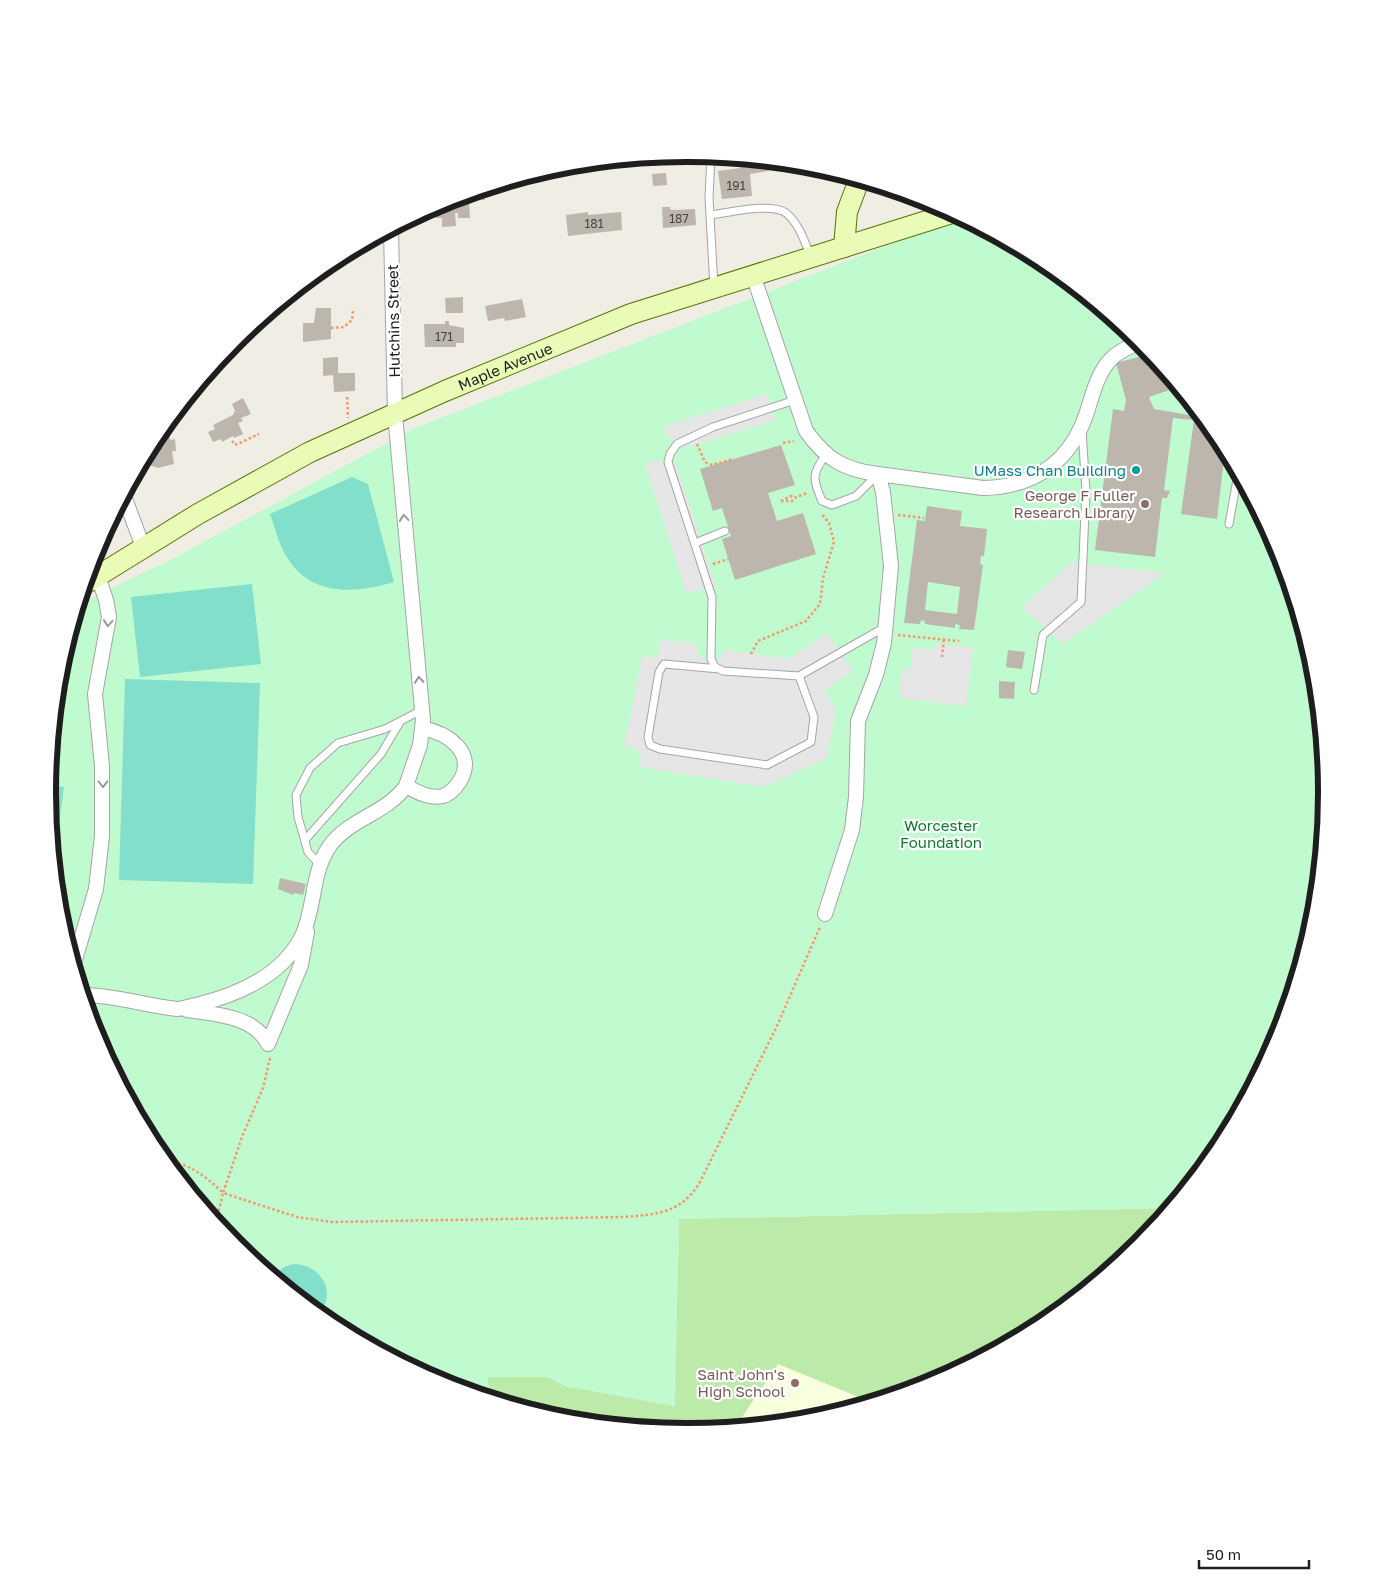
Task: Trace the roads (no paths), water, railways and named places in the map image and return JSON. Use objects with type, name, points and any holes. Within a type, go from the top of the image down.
[{"type":"main road","points":[[844,247],[847,212],[857,185]]},
{"type":"main road","name":"Maple Avenue","points":[[94,579],[143,547],[310,452],[605,323],[942,216]]},
{"type":"street","name":"Hutchins Street","points":[[391,236],[395,414],[414,642],[422,710],[420,745],[406,786]]},
{"type":"street","points":[[753,275],[806,432],[826,455],[839,464],[878,474],[985,488],[1015,484],[1029,479],[1056,463],[1067,453],[1082,425],[1096,383],[1106,364],[1121,351],[1133,346]]},
{"type":"street","points":[[825,914],[850,838],[856,798],[858,721],[877,672],[885,626],[891,566],[883,492],[878,474]]},
{"type":"street","points":[[127,503],[143,547]]},
{"type":"street","points":[[77,952],[96,889],[102,836],[102,766],[95,694],[109,617],[106,600],[93,582]]},
{"type":"street","points":[[90,996],[180,1009],[244,1021],[256,1028],[268,1044],[301,965],[307,923],[321,866],[329,847],[338,836],[390,803],[406,786],[426,795],[445,795],[456,787],[464,771],[464,758],[457,745],[438,732],[422,728]]},
{"type":"street","points":[[180,1009],[223,998],[255,983],[292,951],[307,923]]},
{"type":"lane","points":[[710,163],[710,215],[714,287]]},
{"type":"lane","points":[[710,215],[752,209],[773,209],[786,213],[796,225],[811,257]]},
{"type":"lane","points":[[720,669],[716,667],[711,659],[712,597],[668,462],[677,444],[713,427],[796,400]]},
{"type":"lane","points":[[1034,690],[1042,635],[1080,602],[1086,491],[1082,425]]},
{"type":"lane","points":[[826,455],[816,467],[814,482],[822,501],[832,505],[856,496],[878,474]]},
{"type":"lane","points":[[1229,524],[1236,483]]},
{"type":"lane","points":[[695,543],[725,531]]},
{"type":"lane","points":[[799,676],[814,717],[811,742],[767,765],[660,749],[650,745],[648,737],[659,672],[664,664],[720,669],[736,673],[799,676],[885,626]]},
{"type":"lane","points":[[321,866],[308,852],[298,817],[296,795],[310,768],[338,743],[385,729],[422,710]]},
{"type":"lane","points":[[304,840],[380,754],[401,721]]},
{"type":"place","name":"UMass Chan Building","points":[[1136,470]]},
{"type":"place","name":"George F Fuller Research Library","points":[[1145,504]]},
{"type":"place","name":"Saint John's High School","points":[[795,1383]]},
{"type":"park label","name":"Worcester Foundation","points":[[941,834]]}]
